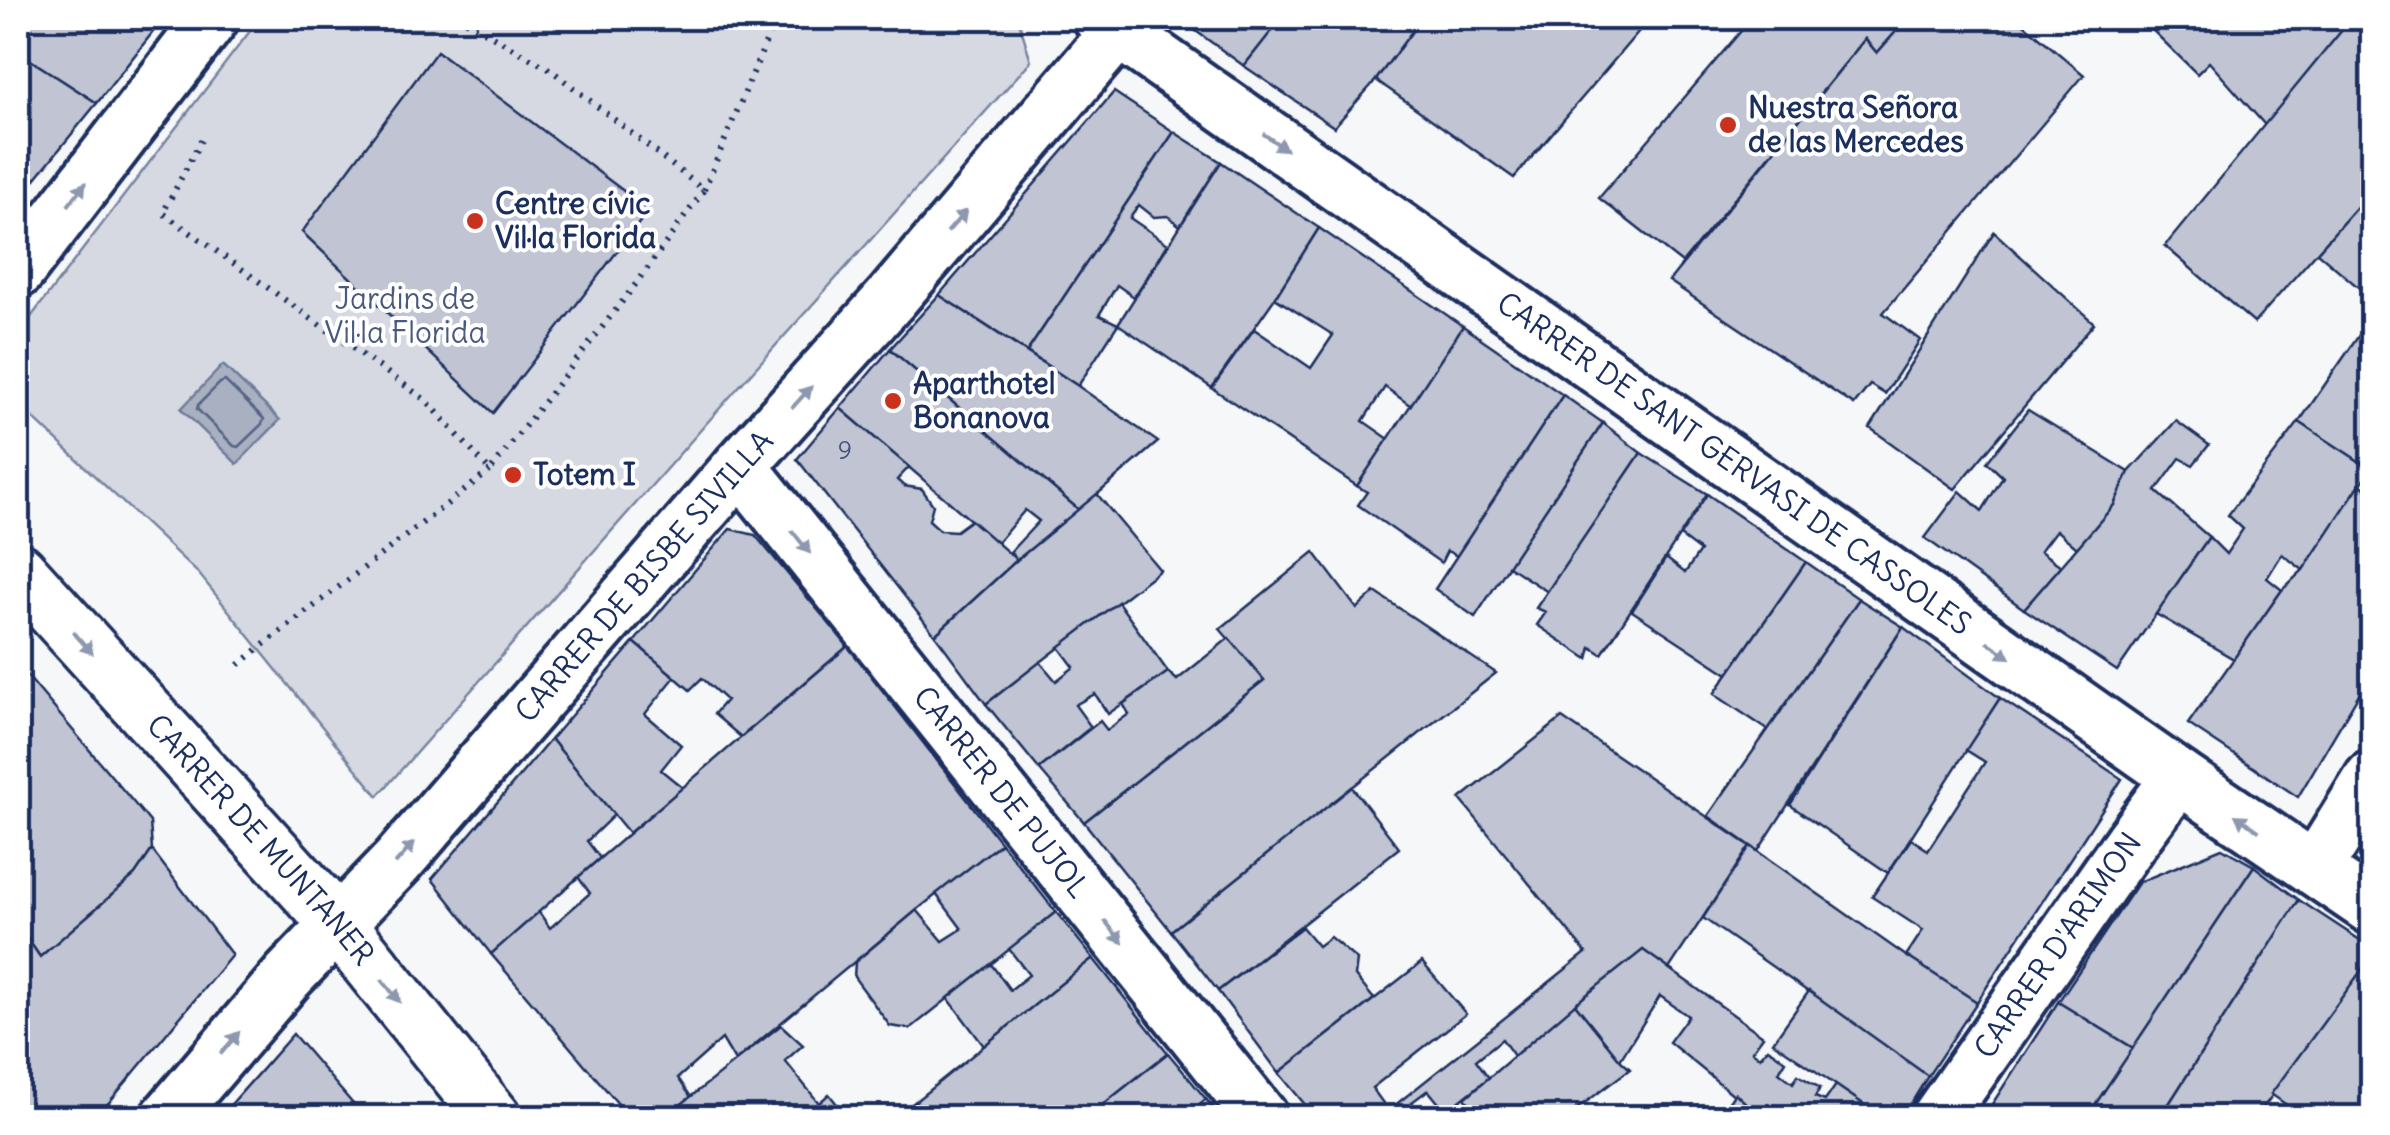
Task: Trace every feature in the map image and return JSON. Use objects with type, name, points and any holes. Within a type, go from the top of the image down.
[{"type":"street","points":[[18,271],[212,18]]},
{"type":"street","name":"CARRER DE BISBE SIVILLA","points":[[167,1118],[288,976],[397,862],[740,466],[894,295],[1109,24]]},
{"type":"street","name":"CARRER DE SANT GERVASI DE CASSOLES","points":[[1109,24],[2179,777],[2372,908]]},
{"type":"street","name":"CARRER DE PUJOL","points":[[740,466],[1262,1118]]},
{"type":"street","name":"CARRER DE MUNTANER","points":[[18,570],[337,923],[494,1118]]},
{"type":"street","name":"CARRER D'ARIMON","points":[[1940,1117],[2179,777]]},
{"type":"street","points":[[2315,869],[2372,777]]},
{"type":"path","points":[[461,18],[551,70],[704,190]]},
{"type":"path","points":[[239,666],[490,470],[704,190],[776,18]]},
{"type":"path","points":[[208,128],[163,213],[428,401],[490,470]]},
{"type":"green space","name":"Jardins de Vil·la Florida","points":[[260,18],[1018,18],[1031,61],[378,796],[199,574],[18,404],[18,334]]},
{"type":"water","points":[[223,365],[280,420],[237,464],[181,409]]},
{"type":"building","points":[[18,18],[164,18],[97,103],[18,52]]},
{"type":"building","points":[[1178,18],[1282,18],[1244,66]]},
{"type":"building","points":[[1282,18],[1422,18],[1376,80],[1334,127],[1244,66]]},
{"type":"building","points":[[1422,18],[1650,18],[1514,178],[1376,80]]},
{"type":"building","name":"Nuestra Señora de las Mercedes","points":[[1752,18],[1908,18],[1877,53],[1865,39],[1682,263],[1599,198]]},
{"type":"building","points":[[1908,18],[2017,18],[2084,75],[1883,313],[1920,340],[1885,394],[1870,385],[1854,405],[1669,281],[1865,39],[1877,53]]},
{"type":"building","points":[[2140,18],[2352,18],[2265,125],[2209,62],[2197,74]]},
{"type":"building","points":[[2352,18],[2372,18],[2372,190],[2254,323],[2165,246]]},
{"type":"building","name":"Centre cívic Vil·la Florida","points":[[437,51],[649,210],[493,413],[302,232]]},
{"type":"building","points":[[18,52],[97,103],[18,200]]},
{"type":"building","points":[[1114,92],[1174,132],[1027,352],[939,295]]},
{"type":"building","points":[[1174,132],[1221,162],[1180,226],[1168,216],[1154,217],[1139,205],[1130,218],[1168,244],[1134,297],[1117,285],[1099,315],[1118,324],[1078,386],[1027,352]]},
{"type":"building","points":[[1221,162],[1319,228],[1212,388],[1118,324]]},
{"type":"building","points":[[2372,190],[2372,299],[2317,252]]},
{"type":"building","points":[[1319,228],[1463,326],[1411,406],[1385,387],[1363,421],[1389,439],[1357,486],[1212,388],[1254,329],[1311,368],[1333,335],[1275,298]]},
{"type":"building","points":[[1994,232],[2094,323],[1955,489],[1870,428]]},
{"type":"building","points":[[939,295],[1158,442],[1079,510],[890,349]]},
{"type":"building","points":[[1463,326],[1563,395],[1457,556],[1447,551],[1441,563],[1358,505],[1367,492],[1357,486]]},
{"type":"building","points":[[2362,331],[2372,337],[2371,469],[2299,422]]},
{"type":"building","points":[[890,349],[1079,510],[1017,560],[1010,552],[1039,521],[1025,510],[997,543],[840,408]]},
{"type":"building","points":[[1563,395],[1603,423],[1475,617],[1435,589]]},
{"type":"building","points":[[840,408],[909,467],[897,480],[904,486],[922,489],[933,505],[929,520],[940,530],[956,531],[971,520],[1017,560],[935,635],[797,459]]},
{"type":"building","points":[[2028,410],[2129,472],[2114,505],[2077,548],[2056,530],[2040,551],[2061,566],[2024,609],[1925,538],[1960,491],[1982,511],[2003,477],[1987,462]]},
{"type":"building","points":[[2176,421],[2209,445],[2193,465],[2180,458],[2156,491],[2209,537],[2117,671],[2024,609],[2114,505],[2129,472]]},
{"type":"building","points":[[2299,422],[2371,469],[2303,570],[2282,554],[2267,578],[2282,590],[2234,659],[2156,614],[2209,537],[2226,554],[2243,529],[2228,515]]},
{"type":"building","points":[[1603,423],[1641,453],[1548,592],[1508,566]]},
{"type":"building","points":[[1641,453],[1707,494],[1602,654],[1591,647],[1588,659],[1537,625],[1546,612],[1536,608]]},
{"type":"building","points":[[2360,484],[2372,493],[2372,672],[2298,797],[2188,724],[2282,590],[2303,570]]},
{"type":"building","points":[[1097,494],[1160,570],[986,704],[935,635]]},
{"type":"building","points":[[1707,494],[1806,562],[1728,674],[1632,611],[1666,558],[1685,573],[1700,551],[1680,536]]},
{"type":"building","points":[[730,529],[755,535],[848,646],[741,737],[714,714],[726,700],[702,678],[690,690],[634,642]]},
{"type":"building","points":[[1314,552],[1357,609],[1375,592],[1496,673],[1171,931],[1084,822],[1264,680],[1220,629]]},
{"type":"building","points":[[1806,562],[1859,599],[1768,730],[1714,694]]},
{"type":"building","points":[[1859,599],[1903,627],[1758,851],[1708,816]]},
{"type":"building","points":[[1118,602],[1168,672],[1108,714],[1095,694],[1075,705],[1091,727],[1039,769],[986,704],[1040,662],[1056,681],[1074,667],[1059,647]]},
{"type":"building","points":[[1903,627],[2000,698],[1888,873],[1790,805]]},
{"type":"building","points":[[1229,638],[1264,680],[1084,822],[1039,769],[1100,721],[1107,730],[1129,714],[1123,704],[1168,672],[1177,680]]},
{"type":"building","points":[[634,642],[675,677],[645,714],[681,745],[661,770],[683,788],[629,833],[551,739]]},
{"type":"building","points":[[848,646],[1001,843],[735,1061],[722,1039],[678,1078],[691,1097],[664,1118],[630,1118],[491,954],[538,911],[550,928],[590,893],[578,877]]},
{"type":"building","points":[[18,665],[150,822],[152,850],[135,875],[40,957],[25,935],[18,940]]},
{"type":"building","points":[[2000,698],[2122,779],[1977,1002],[1906,956],[1923,930],[1872,897],[1911,839],[1928,850],[1985,762],[1966,750]]},
{"type":"building","points":[[1562,718],[1750,846],[1669,969],[1643,950],[1514,1056],[1502,1039],[1476,1060],[1489,1078],[1446,1112],[1428,1090],[1412,1102],[1422,1118],[1379,1118],[1586,953],[1460,799]]},
{"type":"building","points":[[551,739],[614,815],[587,841],[600,858],[491,954],[432,879]]},
{"type":"building","points":[[1352,787],[1399,848],[1218,991],[1171,931]]},
{"type":"building","points":[[1001,843],[1056,912],[910,1029],[890,1026],[854,977],[855,962],[917,910],[943,941],[962,929],[936,894]]},
{"type":"building","points":[[1750,846],[1977,1002],[1928,1076],[1703,918]]},
{"type":"building","points":[[2222,848],[2254,866],[2133,1048],[2058,1002],[2139,882]]},
{"type":"building","points":[[152,850],[232,955],[96,1118],[18,1118],[18,940],[25,935],[40,957],[135,875]]},
{"type":"building","points":[[2254,866],[2299,900],[2160,1118],[2086,1118]]},
{"type":"building","points":[[2299,900],[2372,948],[2372,956],[2256,1118],[2160,1118]]},
{"type":"building","points":[[1056,912],[1093,958],[984,1046],[948,998],[991,964],[1010,990],[1029,975],[1009,949]]},
{"type":"building","points":[[1302,927],[1318,946],[1330,937],[1357,960],[1355,976],[1374,999],[1279,1073],[1218,991]]},
{"type":"building","points":[[1643,950],[1763,1036],[1752,1051],[1760,1057],[1768,1048],[1786,1061],[1779,1072],[1793,1083],[1798,1075],[1820,1088],[1815,1097],[1825,1101],[1836,1085],[1884,1118],[1762,1118],[1669,1042],[1688,1016],[1660,996],[1620,1060],[1575,1004]]},
{"type":"building","points":[[2372,956],[2372,1116],[2305,1118],[2271,1094]]},
{"type":"building","points":[[1093,958],[1168,1053],[1086,1118],[906,1118],[902,1112]]},
{"type":"building","points":[[1422,962],[1466,1014],[1372,1088],[1388,1110],[1379,1118],[1316,1118],[1279,1073]]},
{"type":"building","points":[[1809,991],[1928,1076],[1902,1118],[1884,1118],[1773,1042]]},
{"type":"building","points":[[2058,1002],[2133,1048],[2086,1118],[1995,1118],[1987,1112]]},
{"type":"building","points":[[1575,1004],[1630,1069],[1565,1118],[1475,1118],[1479,1115],[1465,1098]]},
{"type":"building","points":[[781,1025],[803,1045],[785,1061],[819,1103],[801,1118],[664,1118]]},
{"type":"building","points":[[293,1034],[365,1118],[219,1118]]},
{"type":"building","points":[[1168,1053],[1206,1099],[1183,1118],[1086,1118]]},
{"type":"building","points":[[1735,1093],[1762,1118],[1718,1118]]},
{"type":"building","points":[[829,1094],[848,1118],[801,1118],[819,1103]]},
{"type":"building","points":[[1206,1099],[1220,1118],[1183,1118]]},
{"type":"place","name":"Nuestra Señora de las Mercedes","points":[[1728,125]]},
{"type":"place","name":"Centre cívic Vil·la Florida","points":[[475,221]]},
{"type":"place","name":"Aparthotel Bonanova","points":[[893,401]]},
{"type":"place","name":"Totem I","points":[[513,475]]}]
